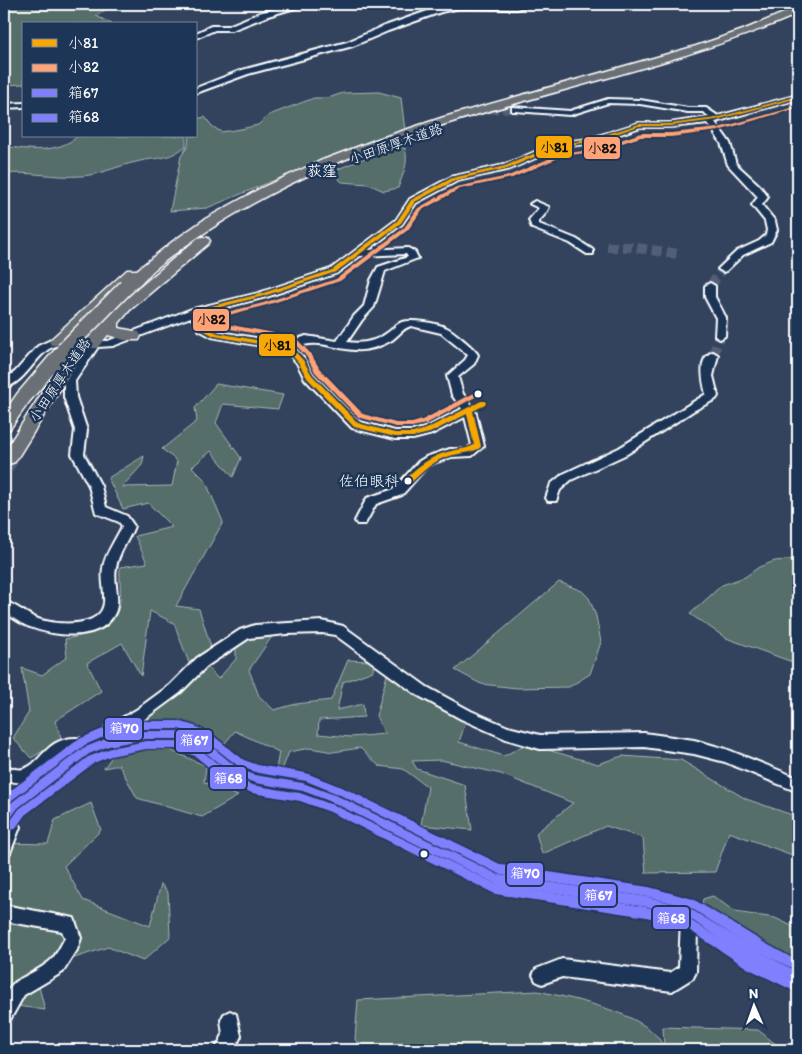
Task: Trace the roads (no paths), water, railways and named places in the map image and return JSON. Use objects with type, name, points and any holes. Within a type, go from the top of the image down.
[{"type":"highway","name":"小田原厚木道路","points":[[672,58],[746,32],[798,10]]},
{"type":"highway","name":"小田原厚木道路","points":[[4,425],[23,398],[65,348],[106,316],[130,288],[184,239],[240,204],[317,168],[417,130],[752,34],[798,15]]},
{"type":"highway","name":"小田原厚木道路","points":[[130,288],[192,242],[279,191],[384,147],[548,94]]},
{"type":"highway","points":[[93,344],[111,321],[195,247],[279,191]]},
{"type":"highway","points":[[65,348],[129,275],[159,253],[184,239]]},
{"type":"highway","points":[[111,321],[112,332],[133,336]]},
{"type":"highway","name":"小田原厚木道路","points":[[9,458],[65,348]]},
{"type":"street","points":[[198,35],[214,28],[229,28],[265,14],[304,4]]},
{"type":"street","points":[[198,89],[245,72],[350,44],[385,29],[439,10],[460,6],[516,7],[533,4]]},
{"type":"street","points":[[4,384],[18,375],[42,348],[109,344],[194,312],[262,295],[329,273],[359,253],[399,222],[413,201],[454,179],[507,167],[559,145],[590,141],[639,125],[670,125],[713,119],[739,114],[798,97]]},
{"type":"street","points":[[515,110],[570,113],[608,101],[640,102],[688,110],[706,110],[713,119],[714,129],[727,146],[729,160],[733,167],[760,191],[763,197],[757,205],[758,209],[772,225],[769,237],[764,243],[739,254],[723,269]]},
{"type":"street","points":[[4,106],[22,105]]},
{"type":"street","points":[[535,204],[544,208],[543,212],[534,220],[535,226],[574,241],[590,252]]},
{"type":"street","points":[[340,344],[358,318],[369,307],[381,269],[411,260],[413,256],[411,252],[405,251],[359,253]]},
{"type":"street","points":[[710,286],[710,297],[721,318],[720,336]]},
{"type":"street","points":[[194,312],[203,328],[216,335],[288,347],[306,339],[356,347],[371,345],[389,337],[408,323],[444,330],[458,343],[470,350],[473,355],[470,362],[452,376],[456,392],[469,410],[478,446],[468,453],[450,453],[422,465],[398,492],[371,501],[361,521]]},
{"type":"street","points":[[4,606],[34,624],[74,629],[99,621],[107,613],[110,603],[109,567],[128,526],[123,519],[100,510],[95,486],[78,454],[81,430],[70,398],[69,381],[93,344]]},
{"type":"street","points":[[288,347],[301,361],[309,376],[356,425],[395,435],[413,435],[428,430],[469,410]]},
{"type":"street","points":[[552,498],[552,491],[561,481],[625,450],[660,429],[676,416],[712,396],[706,375],[708,364],[714,355]]},
{"type":"street","points":[[4,848],[12,827],[5,818],[38,786],[111,732],[141,714],[174,689],[202,662],[245,634],[267,630],[322,627],[338,630],[422,691],[466,716],[506,733],[540,742],[644,740],[694,748],[726,756],[798,785]]},
{"type":"street","points":[[89,750],[108,742],[145,735],[176,735],[189,738],[203,745],[236,772],[255,779],[303,787],[337,800],[498,880],[648,902],[688,913],[756,956],[798,977]]},
{"type":"street","points":[[4,772],[13,777],[21,778],[30,775],[52,752],[64,745],[73,743],[84,745],[89,750]]},
{"type":"street","points":[[4,913],[68,924],[73,938],[57,966],[18,989],[4,1014]]},
{"type":"street","points":[[542,975],[562,968],[672,982],[687,972],[688,913]]},
{"type":"street","points":[[224,1050],[232,1036],[230,1020]]},
{"type":"tunnel","points":[[478,110],[515,109]]},
{"type":"tunnel","points":[[607,247],[631,247],[678,254]]},
{"type":"tunnel","points":[[710,286],[723,269]]},
{"type":"tunnel","points":[[713,355],[720,336]]},
{"type":"tunnel","points":[[4,467],[9,458]]},
{"type":"place","name":"佐伯眼科","points":[[408,481]]},
{"type":"district","name":"荻窪","points":[[322,171]]}]
